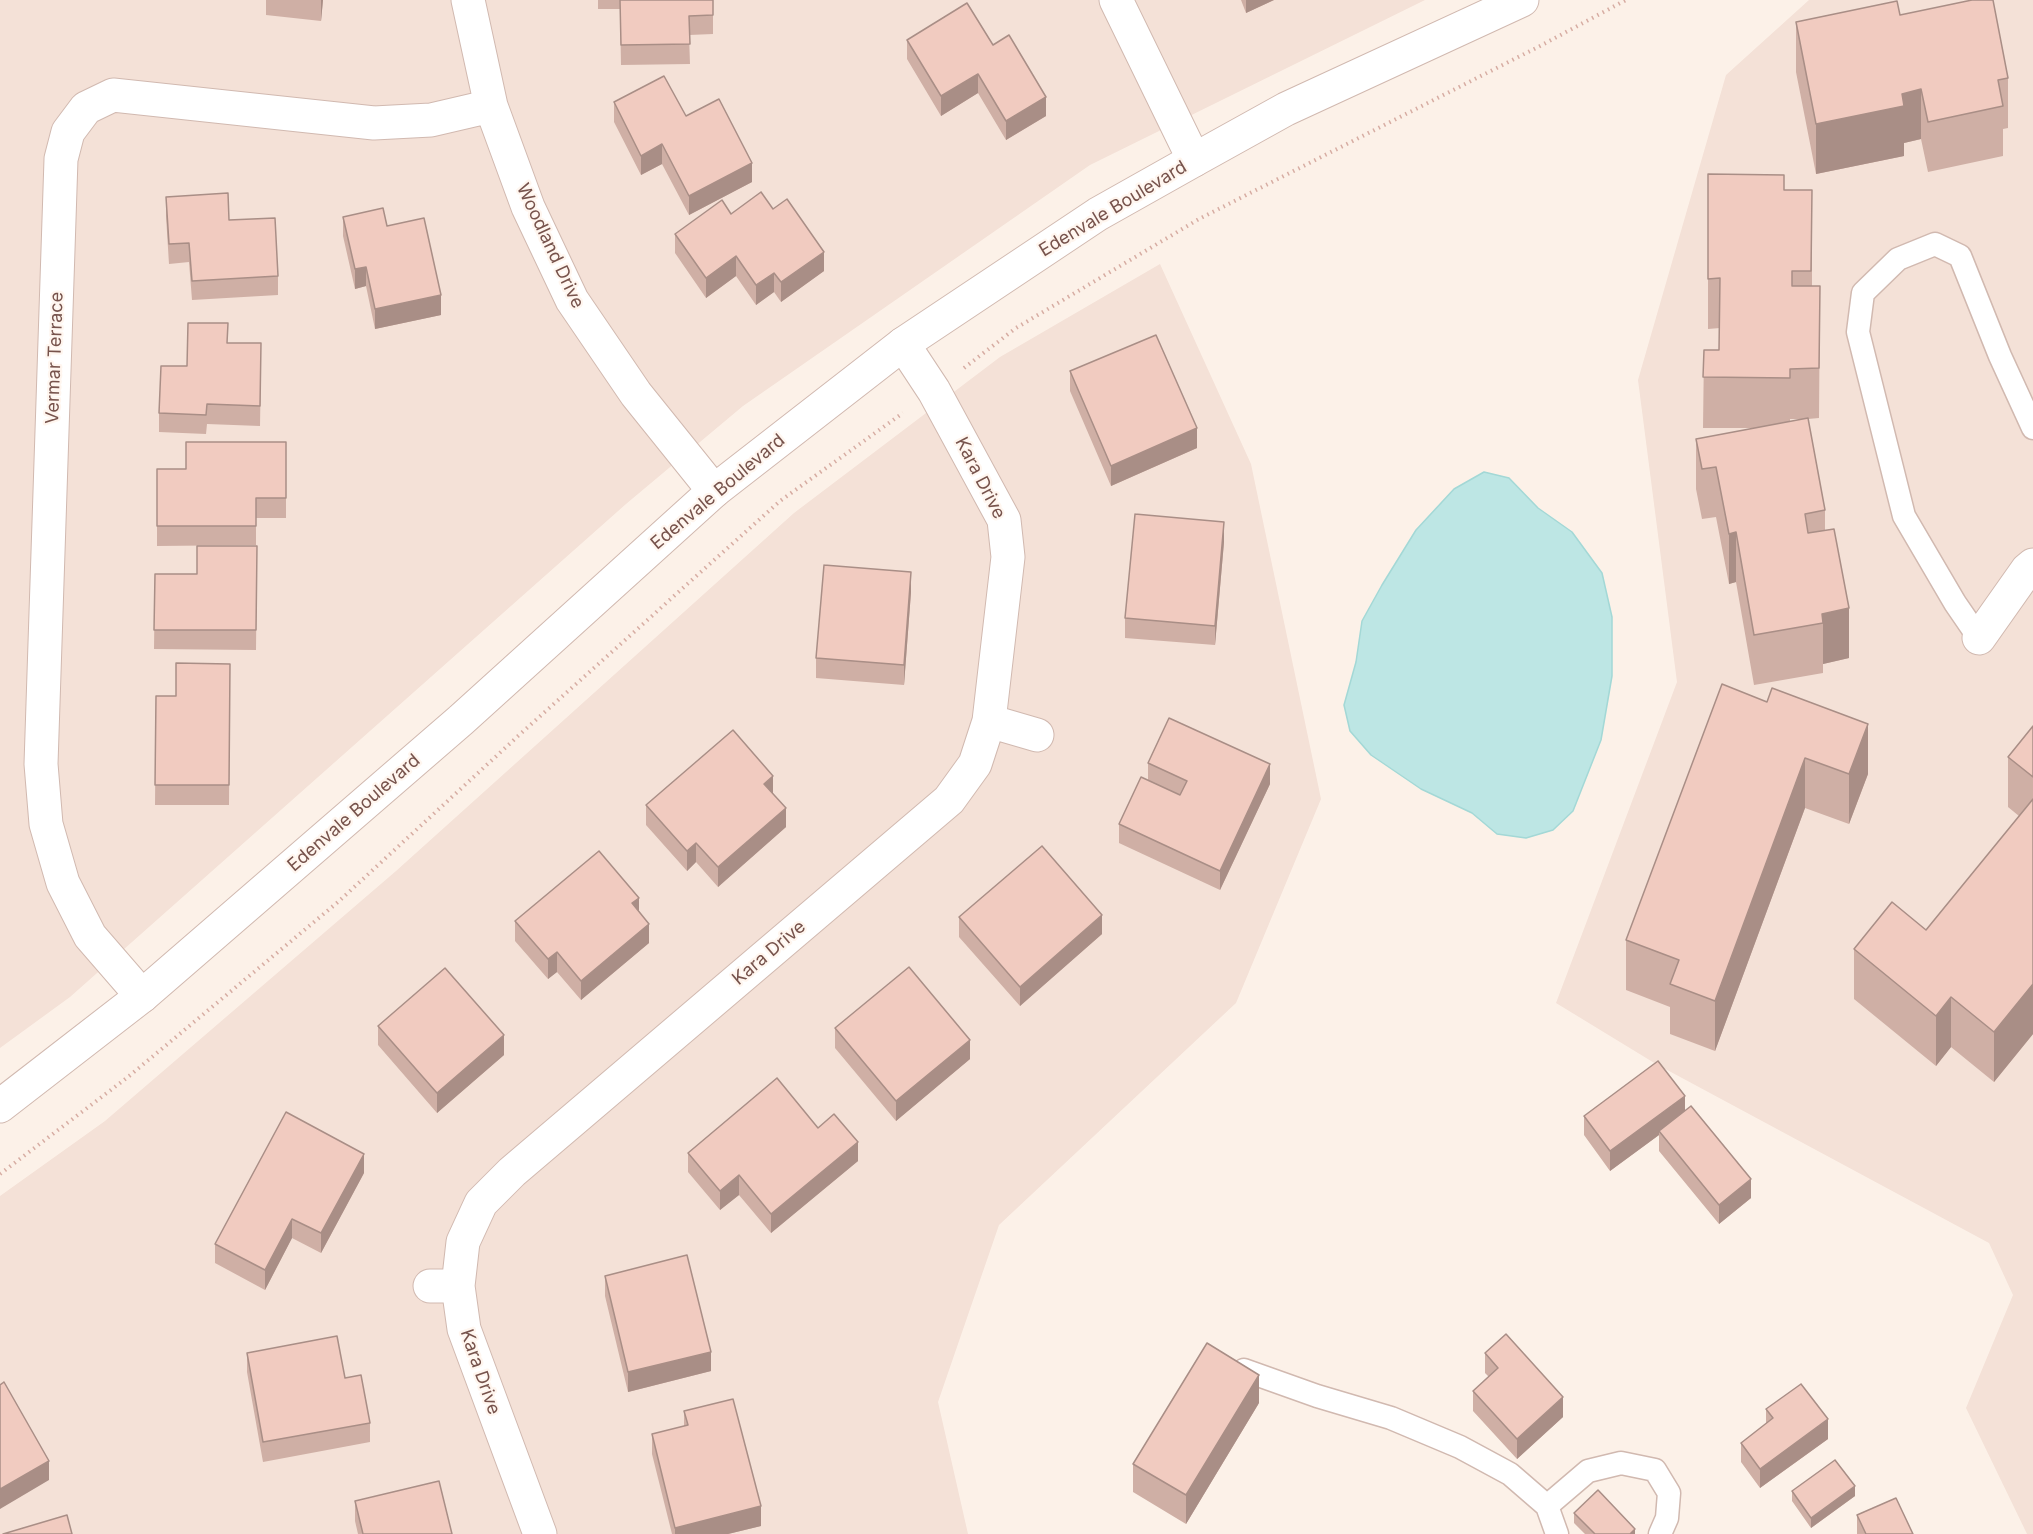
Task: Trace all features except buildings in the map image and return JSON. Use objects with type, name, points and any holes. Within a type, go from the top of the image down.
[{"type":"street","name":"Woodland Drive","points":[[468,0],[491,106],[528,207],[572,300],[636,394],[714,491]]},
{"type":"street","points":[[1116,0],[1194,160]]},
{"type":"street","name":"Edenvale Boulevard","points":[[0,1106],[142,996],[461,720],[714,491],[903,344],[1098,214],[1194,160],[1286,109],[1522,0]]},
{"type":"street","name":"Vermar Terrace","points":[[142,996],[90,936],[63,883],[46,824],[42,752],[62,159],[56,127],[86,108],[113,95],[374,123],[430,120],[491,106]]},
{"type":"street","name":"Kara Drive","points":[[540,1534],[464,1329],[444,1286],[481,1203],[512,1172],[949,800],[975,764],[988,721],[1008,557],[1004,520],[934,391],[903,344]]},
{"type":"street","points":[[1979,638],[2027,570],[2033,565]]},
{"type":"street","points":[[988,721],[1037,735]]},
{"type":"lane","points":[[1979,638],[1955,603],[1904,516],[1858,332],[1863,293],[1898,259],[1935,244],[1960,256],[2000,356],[2033,428]]},
{"type":"lane","points":[[1244,1370],[1317,1396],[1391,1418],[1460,1447],[1510,1474],[1547,1506],[1557,1534]]},
{"type":"lane","points":[[1547,1506],[1588,1471],[1622,1463],[1655,1470],[1669,1493],[1667,1518],[1660,1534]]},
{"type":"path","points":[[0,1174],[128,1077],[338,902],[526,729],[780,501],[934,391],[1016,328],[1199,219],[1626,0]]},
{"type":"shaded area","points":[[0,0],[1425,0],[1090,165],[743,406],[626,504],[70,997],[0,1048]]},
{"type":"shaded area","points":[[1809,0],[2033,0],[2033,1534],[2027,1534],[1966,1408],[2013,1295],[1989,1243],[1656,1064],[1556,1003],[1677,682],[1638,380],[1726,75]]},
{"type":"shaded area","points":[[1160,264],[1251,464],[1321,799],[1236,1003],[999,1225],[938,1402],[968,1534],[0,1534],[0,1196],[105,1121],[396,871],[794,513],[1000,357]]},
{"type":"water","points":[[1484,472],[1509,478],[1538,508],[1572,532],[1602,573],[1612,617],[1612,676],[1601,740],[1573,811],[1553,830],[1526,838],[1497,834],[1472,813],[1421,789],[1371,755],[1350,731],[1344,705],[1356,662],[1362,621],[1382,585],[1416,530],[1454,489]]}]
